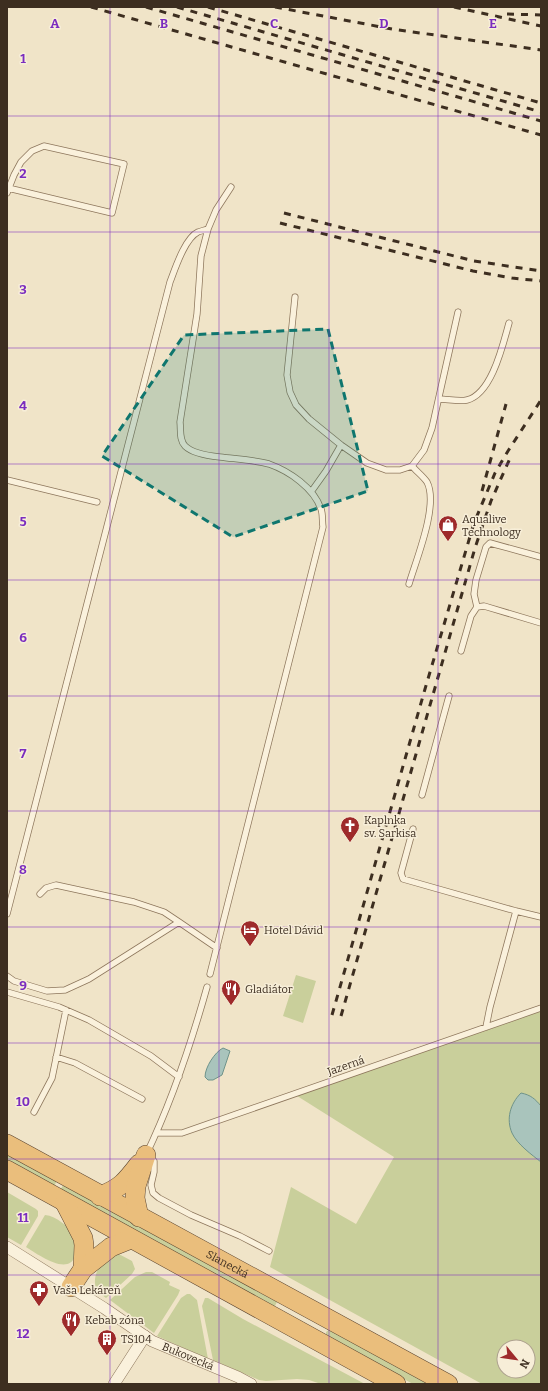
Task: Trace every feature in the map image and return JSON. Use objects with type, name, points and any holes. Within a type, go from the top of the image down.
[{"type":"highway","name":"Slanecká","points":[[7,1144],[100,1196],[448,1384]]},
{"type":"highway","points":[[100,1196],[114,1191],[125,1182],[146,1155]]},
{"type":"highway","points":[[140,1217],[135,1198],[136,1186],[146,1155]]},
{"type":"highway","points":[[7,1170],[396,1384]]},
{"type":"highway","points":[[65,1203],[83,1238],[83,1269]]},
{"type":"highway","points":[[71,1287],[83,1269],[111,1247],[131,1239]]},
{"type":"street","name":"Bukovecká","points":[[8,1248],[71,1287],[152,1341],[252,1384]]},
{"type":"street","points":[[114,1384],[145,1336]]},
{"type":"lane","points":[[44,146],[124,164],[112,213],[8,191],[21,162],[32,151],[44,146]]},
{"type":"lane","points":[[210,974],[323,527],[321,510],[314,495],[301,482],[284,471],[268,464],[210,456],[185,446],[181,437],[180,422],[197,314],[201,256],[208,229],[216,210],[231,187]]},
{"type":"lane","points":[[7,914],[170,282],[187,243],[198,232],[208,229]]},
{"type":"lane","points":[[295,297],[287,375],[290,392],[296,405],[309,419],[341,445],[367,463],[386,470],[400,470],[412,466],[424,450],[432,428],[458,312]]},
{"type":"lane","points":[[438,399],[467,400],[479,392],[492,374],[509,323]]},
{"type":"lane","points":[[311,492],[326,471],[341,445]]},
{"type":"lane","points":[[409,584],[429,518],[431,496],[426,482],[412,466]]},
{"type":"lane","points":[[7,480],[96,502]]},
{"type":"lane","points":[[461,650],[471,616],[477,607],[474,594],[476,580],[486,547],[490,543],[541,557]]},
{"type":"lane","points":[[477,607],[484,606],[541,623]]},
{"type":"lane","points":[[422,795],[449,696]]},
{"type":"lane","points":[[413,829],[401,873],[403,879],[541,917]]},
{"type":"lane","points":[[40,894],[46,888],[56,885],[134,902],[164,912],[216,948]]},
{"type":"lane","points":[[486,1027],[516,911]]},
{"type":"lane","points":[[7,976],[14,981],[47,991],[65,990],[89,979],[179,922]]},
{"type":"lane","points":[[207,987],[195,1031],[179,1077],[157,1133],[146,1155],[154,1161],[154,1172],[151,1185],[153,1193],[159,1198],[191,1215],[240,1236],[269,1251]]},
{"type":"lane","points":[[7,992],[66,1010],[96,1024],[151,1056],[179,1077]]},
{"type":"lane","name":"Jazerná","points":[[157,1133],[182,1134],[541,1008]]},
{"type":"lane","points":[[34,1112],[52,1078],[66,1010]]},
{"type":"lane","points":[[56,1057],[75,1063],[142,1099]]},
{"type":"highlighted area","points":[[328,329],[368,491],[233,537],[102,456],[184,335]]},
{"type":"green space","points":[[296,975],[316,981],[303,1023],[283,1016]]},
{"type":"green space","points":[[541,1008],[541,1384],[482,1384],[270,1267],[291,1187],[356,1224],[394,1157],[294,1094]]},
{"type":"green space","points":[[7,1152],[57,1180],[54,1187],[7,1162]]},
{"type":"green space","points":[[64,1184],[277,1302],[275,1306],[272,1307],[60,1190]]},
{"type":"green space","points":[[7,1192],[38,1211],[38,1216],[21,1245],[7,1237]]},
{"type":"green space","points":[[45,1215],[58,1220],[77,1234],[76,1254],[71,1262],[59,1264],[52,1262],[26,1247]]},
{"type":"green space","points":[[113,1251],[132,1261],[135,1269],[132,1274],[106,1298],[97,1291],[95,1279],[101,1264]]},
{"type":"green space","points":[[146,1272],[152,1272],[170,1282],[169,1285],[180,1290],[154,1333],[110,1300],[135,1277]]},
{"type":"green space","points":[[187,1294],[190,1294],[197,1300],[208,1359],[157,1336],[181,1298]]},
{"type":"green space","points":[[205,1298],[208,1298],[243,1319],[365,1384],[321,1384],[309,1380],[297,1379],[259,1380],[213,1360],[202,1306]]},
{"type":"green space","points":[[330,1329],[432,1384],[413,1384],[329,1338],[326,1332]]},
{"type":"water","points":[[223,1048],[230,1051],[222,1075],[213,1080],[208,1080],[205,1077],[205,1073],[209,1064],[217,1053]]},
{"type":"water","points":[[521,1093],[528,1095],[537,1101],[541,1106],[541,1162],[517,1141],[510,1128],[510,1112],[514,1102]]},
{"type":"railway","points":[[91,7],[541,135]]},
{"type":"railway","points":[[146,7],[541,121]]},
{"type":"railway","points":[[177,7],[541,112]]},
{"type":"railway","points":[[208,7],[541,103]]},
{"type":"railway","points":[[275,7],[392,29],[541,50]]},
{"type":"railway","points":[[454,7],[541,26]]},
{"type":"railway","points":[[507,14],[541,15]]},
{"type":"railway","points":[[284,213],[474,261],[541,271]]},
{"type":"railway","points":[[280,223],[473,271],[512,278],[541,281]]},
{"type":"railway","points":[[332,1015],[474,523],[495,473],[541,400]]},
{"type":"railway","points":[[482,491],[506,404]]},
{"type":"railway","points":[[341,1016],[475,548],[491,501],[511,456]]},
{"type":"place","name":"Aqualive Technology","points":[[448,542]]},
{"type":"place","name":"Kaplnka sv. Sarkisa","points":[[350,843]]},
{"type":"place","name":"Hotel Dávid","points":[[250,947]]},
{"type":"place","name":"Gladiátor","points":[[231,1006]]},
{"type":"place","name":"Vaša Lekáreň","points":[[39,1307]]},
{"type":"place","name":"Kebab zóna","points":[[71,1337]]},
{"type":"place","name":"TS104","points":[[107,1356]]}]
